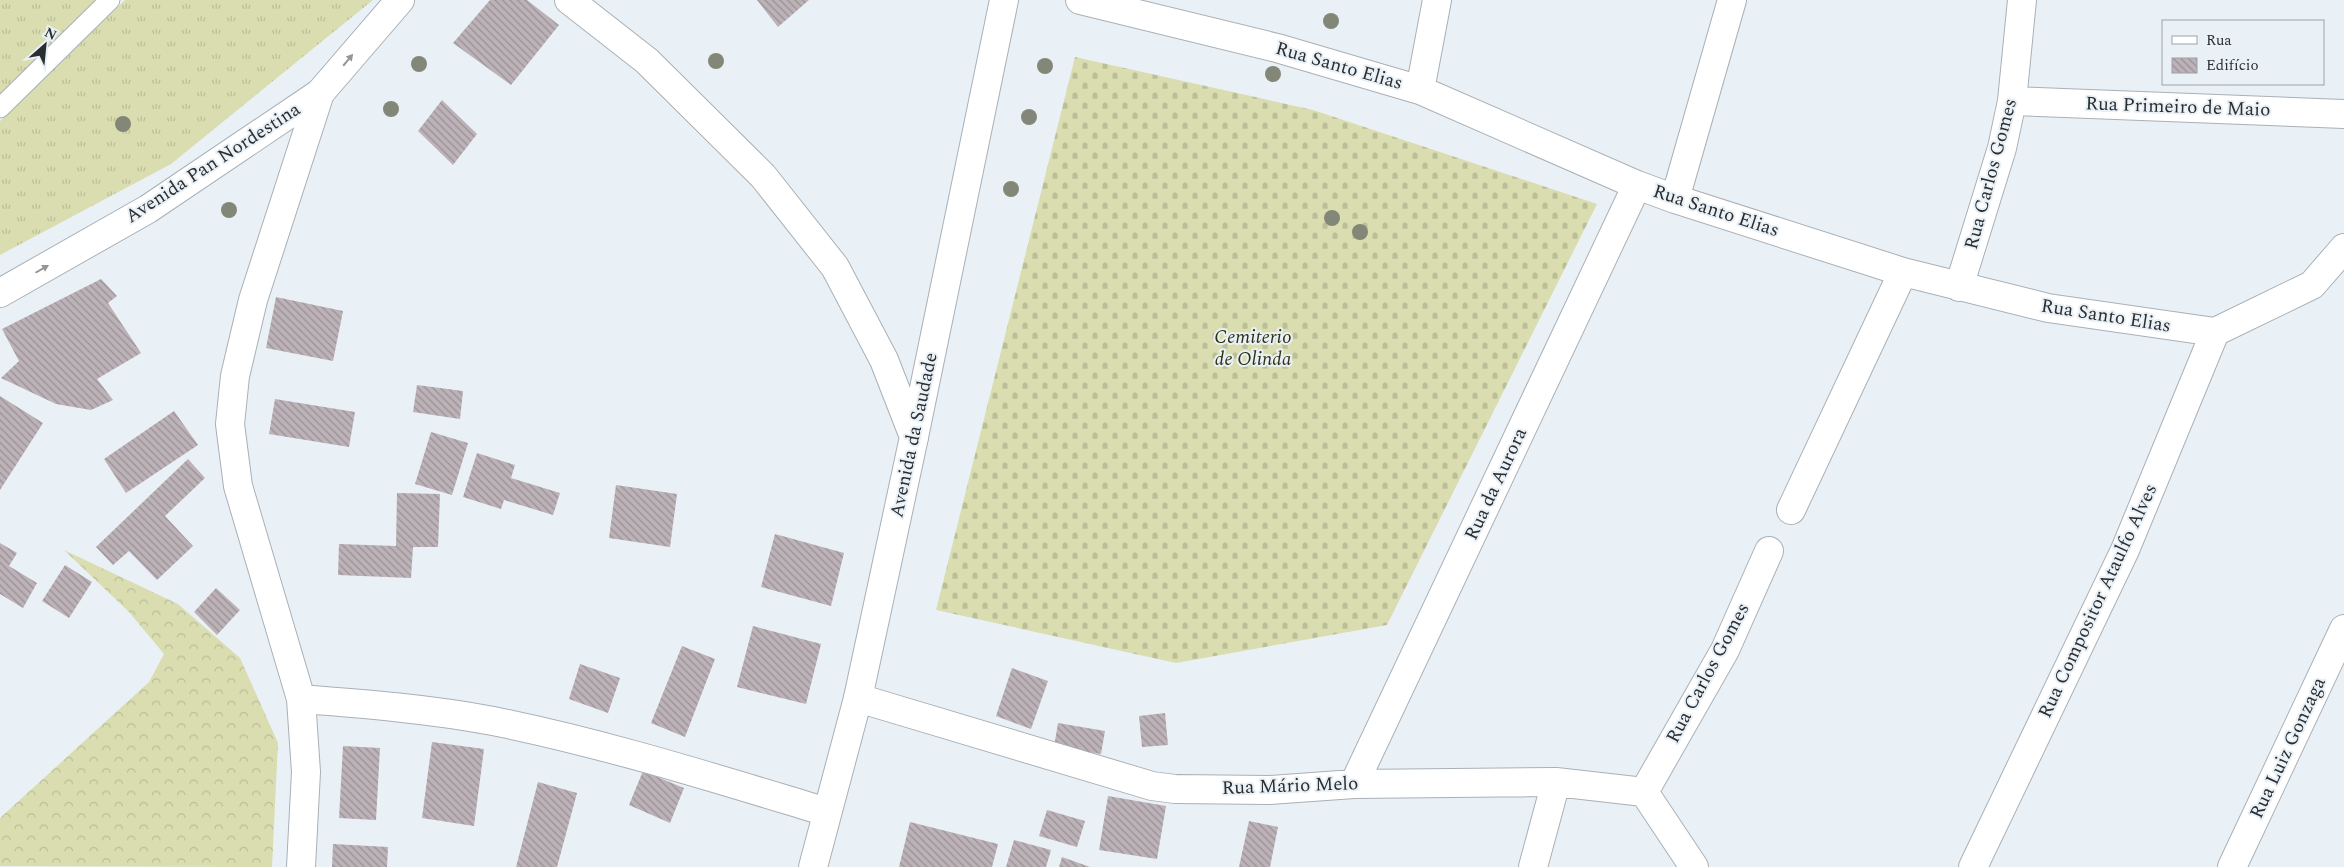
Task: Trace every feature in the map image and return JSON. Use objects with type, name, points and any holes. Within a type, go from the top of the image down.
[{"type":"main road","name":"Avenida Pan Nordestina","points":[[0,293],[148,209],[320,92],[400,0]]},
{"type":"main road","points":[[569,0],[647,61],[763,176],[835,267],[884,360],[914,437]]},
{"type":"main road","name":"Avenida da Saudade","points":[[813,867],[858,698],[1004,0]]},
{"type":"main road","name":"Rua Santo Elias","points":[[1080,0],[1277,48],[1420,90],[1637,185],[1676,200],[1903,272],[2048,308],[2215,332]]},
{"type":"main road","points":[[1420,90],[1437,0]]},
{"type":"main road","points":[[1676,200],[1732,0]]},
{"type":"main road","name":"Rua Carlos Gomes","points":[[1959,287],[2002,148],[2012,101],[2022,0]]},
{"type":"main road","points":[[301,867],[306,772],[301,699],[238,486],[230,424],[235,376],[253,300],[320,92]]},
{"type":"main road","name":"Rua Primeiro de Maio","points":[[2012,101],[2344,114]]},
{"type":"main road","name":"Rua da Aurora","points":[[1354,784],[1637,185]]},
{"type":"main road","points":[[2215,332],[2312,285],[2344,248]]},
{"type":"main road","points":[[1791,510],[1903,272]]},
{"type":"main road","name":"Rua Compositor Ataulfo Alves","points":[[1973,867],[2125,550],[2215,332]]},
{"type":"main road","name":"Rua Carlos Gomes","points":[[1644,792],[1725,650],[1769,551]]},
{"type":"main road","name":"Rua Luiz Gonzaga","points":[[2232,867],[2344,629]]},
{"type":"main road","name":"Rua Mário Melo","points":[[858,698],[1152,786],[1176,789],[1269,790],[1354,784],[1556,782],[1644,792]]},
{"type":"main road","points":[[301,699],[394,706],[493,721],[621,751],[827,812]]},
{"type":"main road","points":[[1533,867],[1556,782]]},
{"type":"main road","points":[[1644,792],[1694,867]]},
{"type":"lane","points":[[0,108],[110,0]]},
{"type":"green space","points":[[0,0],[110,0],[0,110]]},
{"type":"green space","points":[[125,0],[373,0],[171,164],[0,255],[0,121]]},
{"type":"green space","name":"Cemiterio de Olinda","points":[[1075,57],[1313,110],[1597,204],[1387,625],[1176,663],[936,610]]},
{"type":"green space","points":[[64,550],[178,604],[240,658],[278,743],[272,867],[0,866],[0,818],[149,682],[164,654],[129,612]]},
{"type":"building","points":[[490,0],[527,0],[559,25],[511,85],[453,43]]},
{"type":"building","points":[[757,0],[809,0],[778,27]]},
{"type":"building","points":[[442,100],[477,134],[453,165],[418,131]]},
{"type":"building","points":[[101,279],[117,296],[108,303],[141,353],[97,379],[113,400],[91,410],[56,404],[1,378],[19,361],[2,329]]},
{"type":"building","points":[[276,297],[343,311],[333,361],[266,348]]},
{"type":"building","points":[[417,385],[463,391],[460,419],[413,412]]},
{"type":"building","points":[[0,396],[43,423],[0,490]]},
{"type":"building","points":[[275,399],[355,412],[349,447],[269,434]]},
{"type":"building","points":[[174,411],[198,445],[126,493],[104,459]]},
{"type":"building","points":[[431,432],[468,443],[452,495],[415,484]]},
{"type":"building","points":[[477,453],[515,465],[511,478],[560,493],[553,515],[504,500],[501,509],[463,497]]},
{"type":"building","points":[[188,459],[205,478],[165,516],[193,546],[157,580],[129,551],[113,565],[96,547]]},
{"type":"building","points":[[616,485],[677,494],[670,547],[609,538]]},
{"type":"building","points":[[397,493],[440,494],[438,547],[413,547],[411,578],[338,575],[339,544],[396,546]]},
{"type":"building","points":[[775,534],[844,553],[831,606],[761,587]]},
{"type":"building","points":[[0,543],[17,553],[9,566],[37,583],[23,608],[0,594]]},
{"type":"building","points":[[65,565],[92,582],[69,618],[42,601]]},
{"type":"building","points":[[216,588],[240,610],[217,635],[194,612]]},
{"type":"building","points":[[753,626],[821,644],[806,704],[737,687]]},
{"type":"building","points":[[682,646],[715,659],[685,737],[651,723]]},
{"type":"building","points":[[580,664],[620,678],[608,713],[569,699]]},
{"type":"building","points":[[1012,668],[1048,681],[1031,729],[996,716]]},
{"type":"building","points":[[1165,713],[1168,745],[1142,747],[1139,716]]},
{"type":"building","points":[[1058,723],[1105,731],[1101,754],[1054,747]]},
{"type":"building","points":[[432,742],[484,749],[474,826],[422,818]]},
{"type":"building","points":[[343,746],[380,748],[376,820],[339,818]]},
{"type":"building","points":[[643,771],[684,788],[670,823],[629,805]]},
{"type":"building","points":[[538,782],[577,793],[557,867],[516,867]]},
{"type":"building","points":[[1108,796],[1166,806],[1157,859],[1099,850]]},
{"type":"building","points":[[1047,810],[1085,821],[1077,847],[1039,836]]},
{"type":"building","points":[[1249,821],[1278,827],[1270,867],[1239,867]]},
{"type":"building","points":[[910,822],[998,844],[992,867],[899,867]]},
{"type":"building","points":[[1014,840],[1051,850],[1046,867],[1006,867]]},
{"type":"building","points":[[333,844],[388,847],[387,867],[332,867]]},
{"type":"building","points":[[1062,857],[1090,867],[1059,867]]}]
